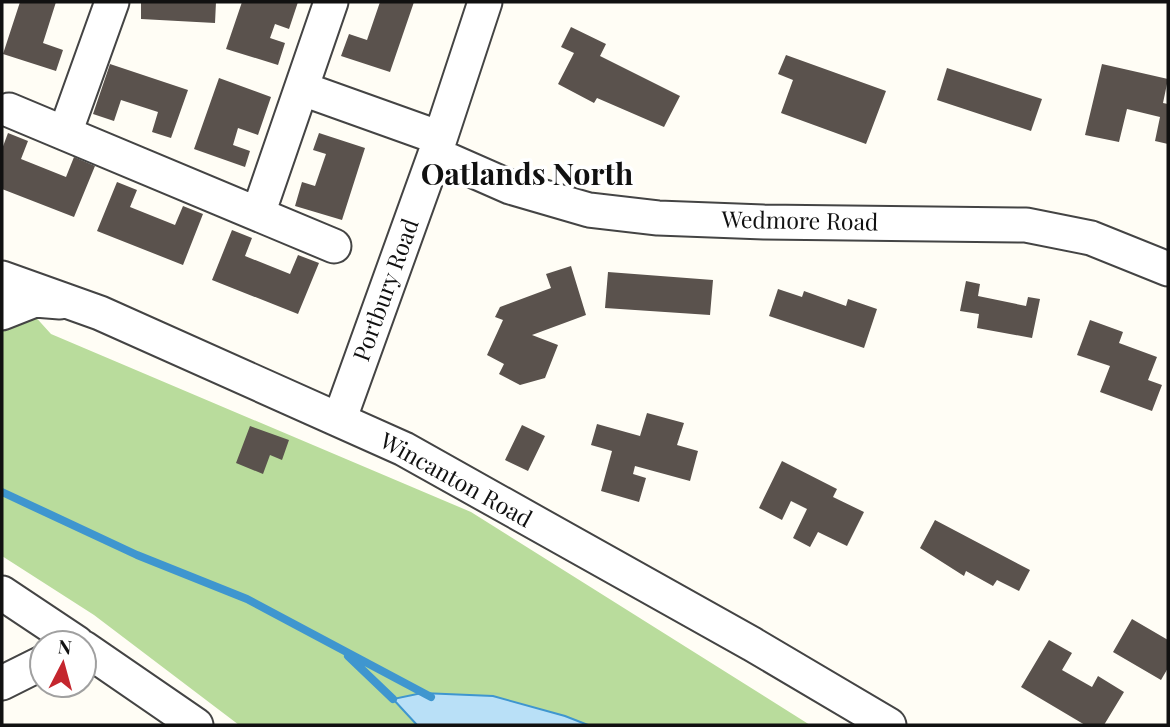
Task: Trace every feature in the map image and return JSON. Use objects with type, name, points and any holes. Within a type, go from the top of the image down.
[{"type":"street","points":[[65,133],[113,2]]},
{"type":"street","points":[[258,214],[331,2]]},
{"type":"street","name":"Portbury Road","points":[[340,418],[438,146],[485,2]]},
{"type":"street","name":"Wedmore Road","points":[[303,89],[438,146],[510,187],[589,210],[738,221],[1026,225],[1091,238],[1168,269]]},
{"type":"street","points":[[9,110],[334,246]]},
{"type":"street","name":"Wincanton Road","points":[[2,278],[70,302],[340,418],[404,449],[740,637],[889,725]]},
{"type":"street","points":[[2,313],[35,300],[70,302]]},
{"type":"street","points":[[2,593],[56,629]]},
{"type":"street","points":[[98,658],[196,725]]},
{"type":"street","points":[[2,683],[28,670]]},
{"type":"green space","points":[[2,280],[51,334],[471,512],[810,725],[588,725],[565,716],[394,700],[417,725],[239,725],[94,615],[2,556]]},
{"type":"water","points":[[422,693],[493,696],[588,725],[417,725],[393,699]]},
{"type":"building","points":[[20,2],[56,2],[43,43],[63,50],[56,71],[3,54]]},
{"type":"building","points":[[141,2],[216,2],[215,23],[141,19]]},
{"type":"building","points":[[242,2],[298,2],[289,29],[275,24],[270,38],[285,43],[278,65],[226,49]]},
{"type":"building","points":[[380,2],[414,2],[390,72],[341,56],[349,34],[367,40]]},
{"type":"building","points":[[571,27],[606,44],[600,56],[680,96],[664,127],[597,98],[594,103],[558,84],[574,53],[561,47]]},
{"type":"building","points":[[786,55],[886,91],[866,144],[781,113],[793,80],[778,74]]},
{"type":"building","points":[[110,64],[188,90],[171,138],[152,132],[158,112],[121,100],[114,121],[93,114]]},
{"type":"building","points":[[1102,64],[1168,79],[1163,103],[1168,104],[1168,144],[1155,141],[1160,117],[1127,109],[1119,142],[1085,135]]},
{"type":"building","points":[[947,68],[1042,99],[1031,131],[937,100]]},
{"type":"building","points":[[219,78],[271,97],[258,135],[238,128],[233,145],[250,151],[245,167],[194,149]]},
{"type":"building","points":[[8,133],[28,141],[21,159],[66,177],[74,157],[95,166],[74,217],[2,189],[2,149]]},
{"type":"building","points":[[319,133],[365,148],[342,220],[295,206],[302,182],[315,186],[326,154],[313,150]]},
{"type":"building","points":[[117,182],[137,190],[130,207],[175,225],[183,206],[203,214],[183,265],[97,231]]},
{"type":"building","points":[[232,230],[252,238],[245,256],[290,274],[298,255],[319,263],[298,314],[212,280]]},
{"type":"building","points":[[571,266],[586,315],[532,335],[558,345],[545,378],[520,385],[499,374],[504,364],[487,355],[503,320],[495,317],[500,307],[551,288],[546,274]]},
{"type":"building","points":[[608,272],[713,280],[710,315],[605,308]]},
{"type":"building","points":[[966,281],[980,284],[978,296],[1026,306],[1028,297],[1040,299],[1032,338],[977,328],[979,314],[960,311]]},
{"type":"building","points":[[778,289],[802,297],[804,291],[846,306],[848,299],[877,309],[864,348],[769,316]]},
{"type":"building","points":[[1090,320],[1123,332],[1119,343],[1157,357],[1148,380],[1162,385],[1152,411],[1100,392],[1110,366],[1077,355]]},
{"type":"building","points":[[647,413],[684,423],[677,445],[698,451],[690,481],[635,466],[633,474],[646,478],[639,502],[601,491],[612,451],[591,445],[597,424],[640,436]]},
{"type":"building","points":[[522,425],[545,436],[528,471],[505,460]]},
{"type":"building","points":[[250,426],[289,440],[282,460],[270,455],[263,474],[236,463]]},
{"type":"building","points":[[782,461],[837,489],[833,497],[864,512],[847,546],[818,532],[810,547],[793,538],[807,509],[791,501],[782,520],[759,508]]},
{"type":"building","points":[[935,520],[1030,570],[1019,591],[997,580],[993,586],[966,571],[964,576],[920,548]]},
{"type":"building","points":[[1132,619],[1168,640],[1168,668],[1161,680],[1113,652]]},
{"type":"building","points":[[1049,640],[1072,653],[1062,670],[1092,687],[1098,676],[1124,692],[1104,725],[1085,725],[1021,687]]},
{"type":"waterway","points":[[2,492],[137,555],[247,599],[431,697]]},
{"type":"waterway","points":[[348,656],[393,699]]},
{"type":"district","name":"Oatlands North","points":[[527,175]]}]
